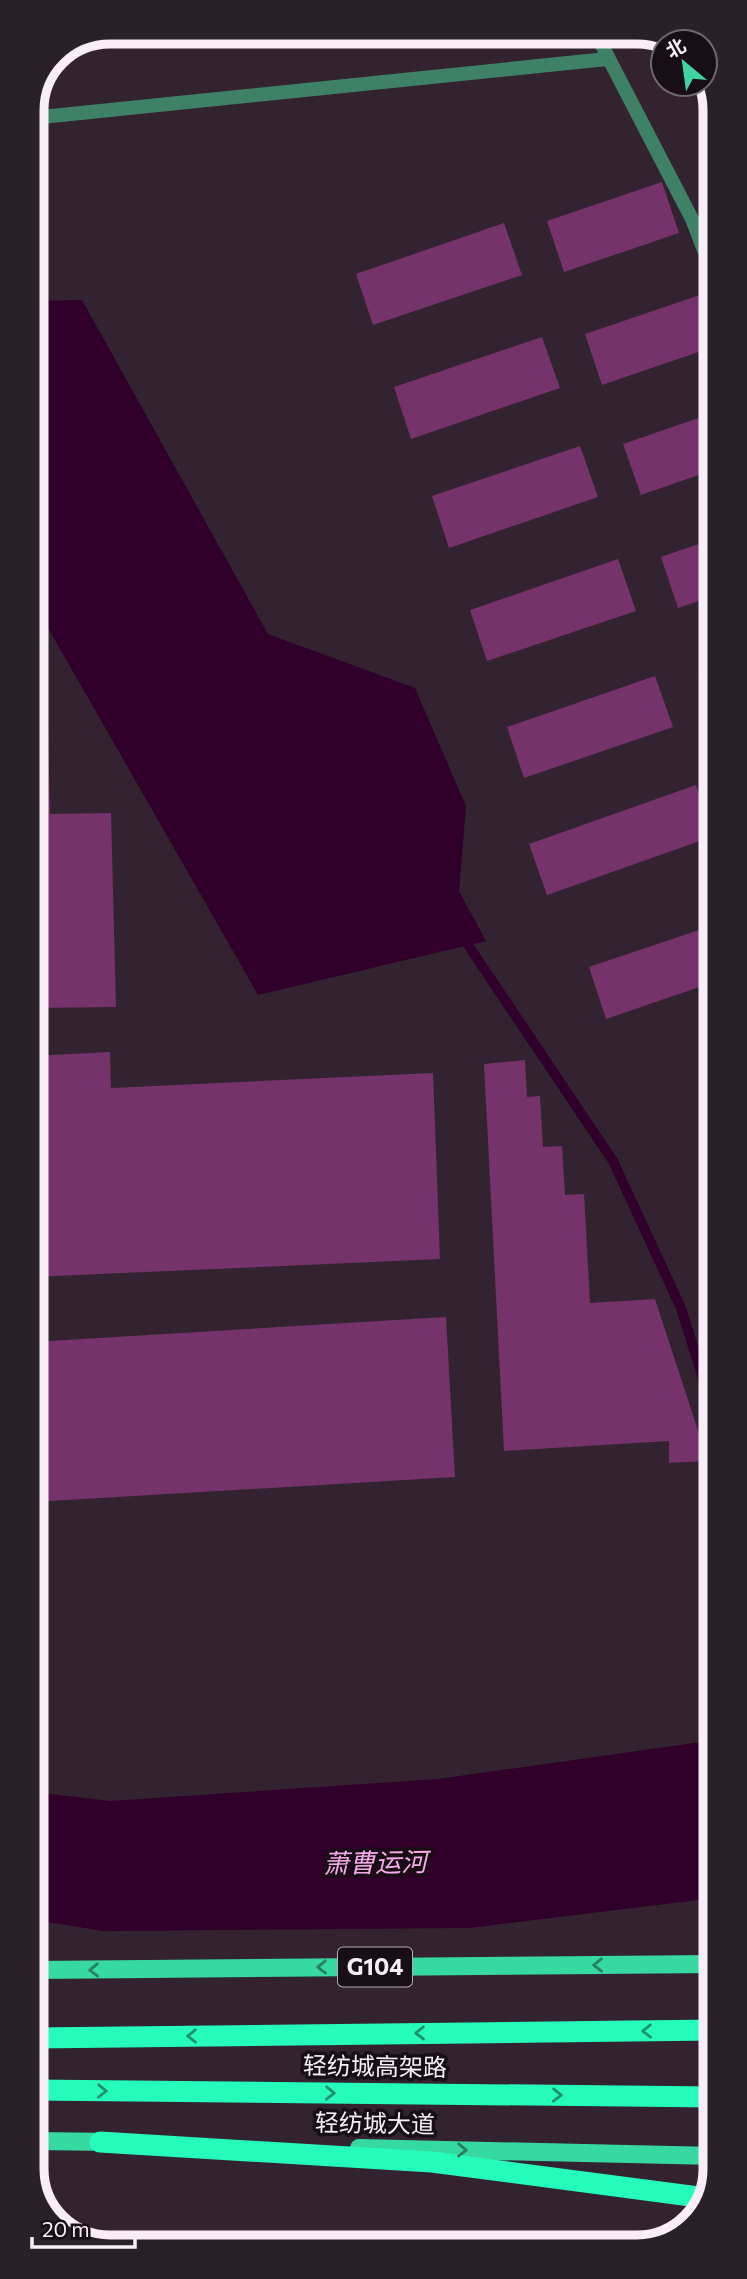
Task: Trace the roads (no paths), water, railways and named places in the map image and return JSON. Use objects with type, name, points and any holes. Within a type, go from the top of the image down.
[{"type":"highway","name":"轻纺城高架路","points":[[44,2038],[703,2030]]},
{"type":"highway","name":"轻纺城高架路","points":[[44,2090],[703,2097]]},
{"type":"highway","points":[[100,2142],[432,2162],[697,2197]]},
{"type":"highway","points":[[100,2142],[499,2179],[692,2205]]},
{"type":"main road","name":"G104","points":[[44,1970],[703,1964]]},
{"type":"main road","name":"轻纺城大道","points":[[44,2141],[703,2156]]},
{"type":"street","points":[[600,44],[692,219],[703,247]]},
{"type":"street","points":[[44,117],[607,59]]},
{"type":"water","points":[[82,300],[268,634],[415,688],[466,806],[459,891],[486,941],[258,995],[44,621],[44,301]]},
{"type":"water","name":"萧曹运河","points":[[703,1742],[703,1899],[470,1928],[103,1931],[44,1922],[44,1793],[110,1801],[438,1779]]},
{"type":"waterway","points":[[462,936],[613,1161],[681,1308],[703,1379]]}]
